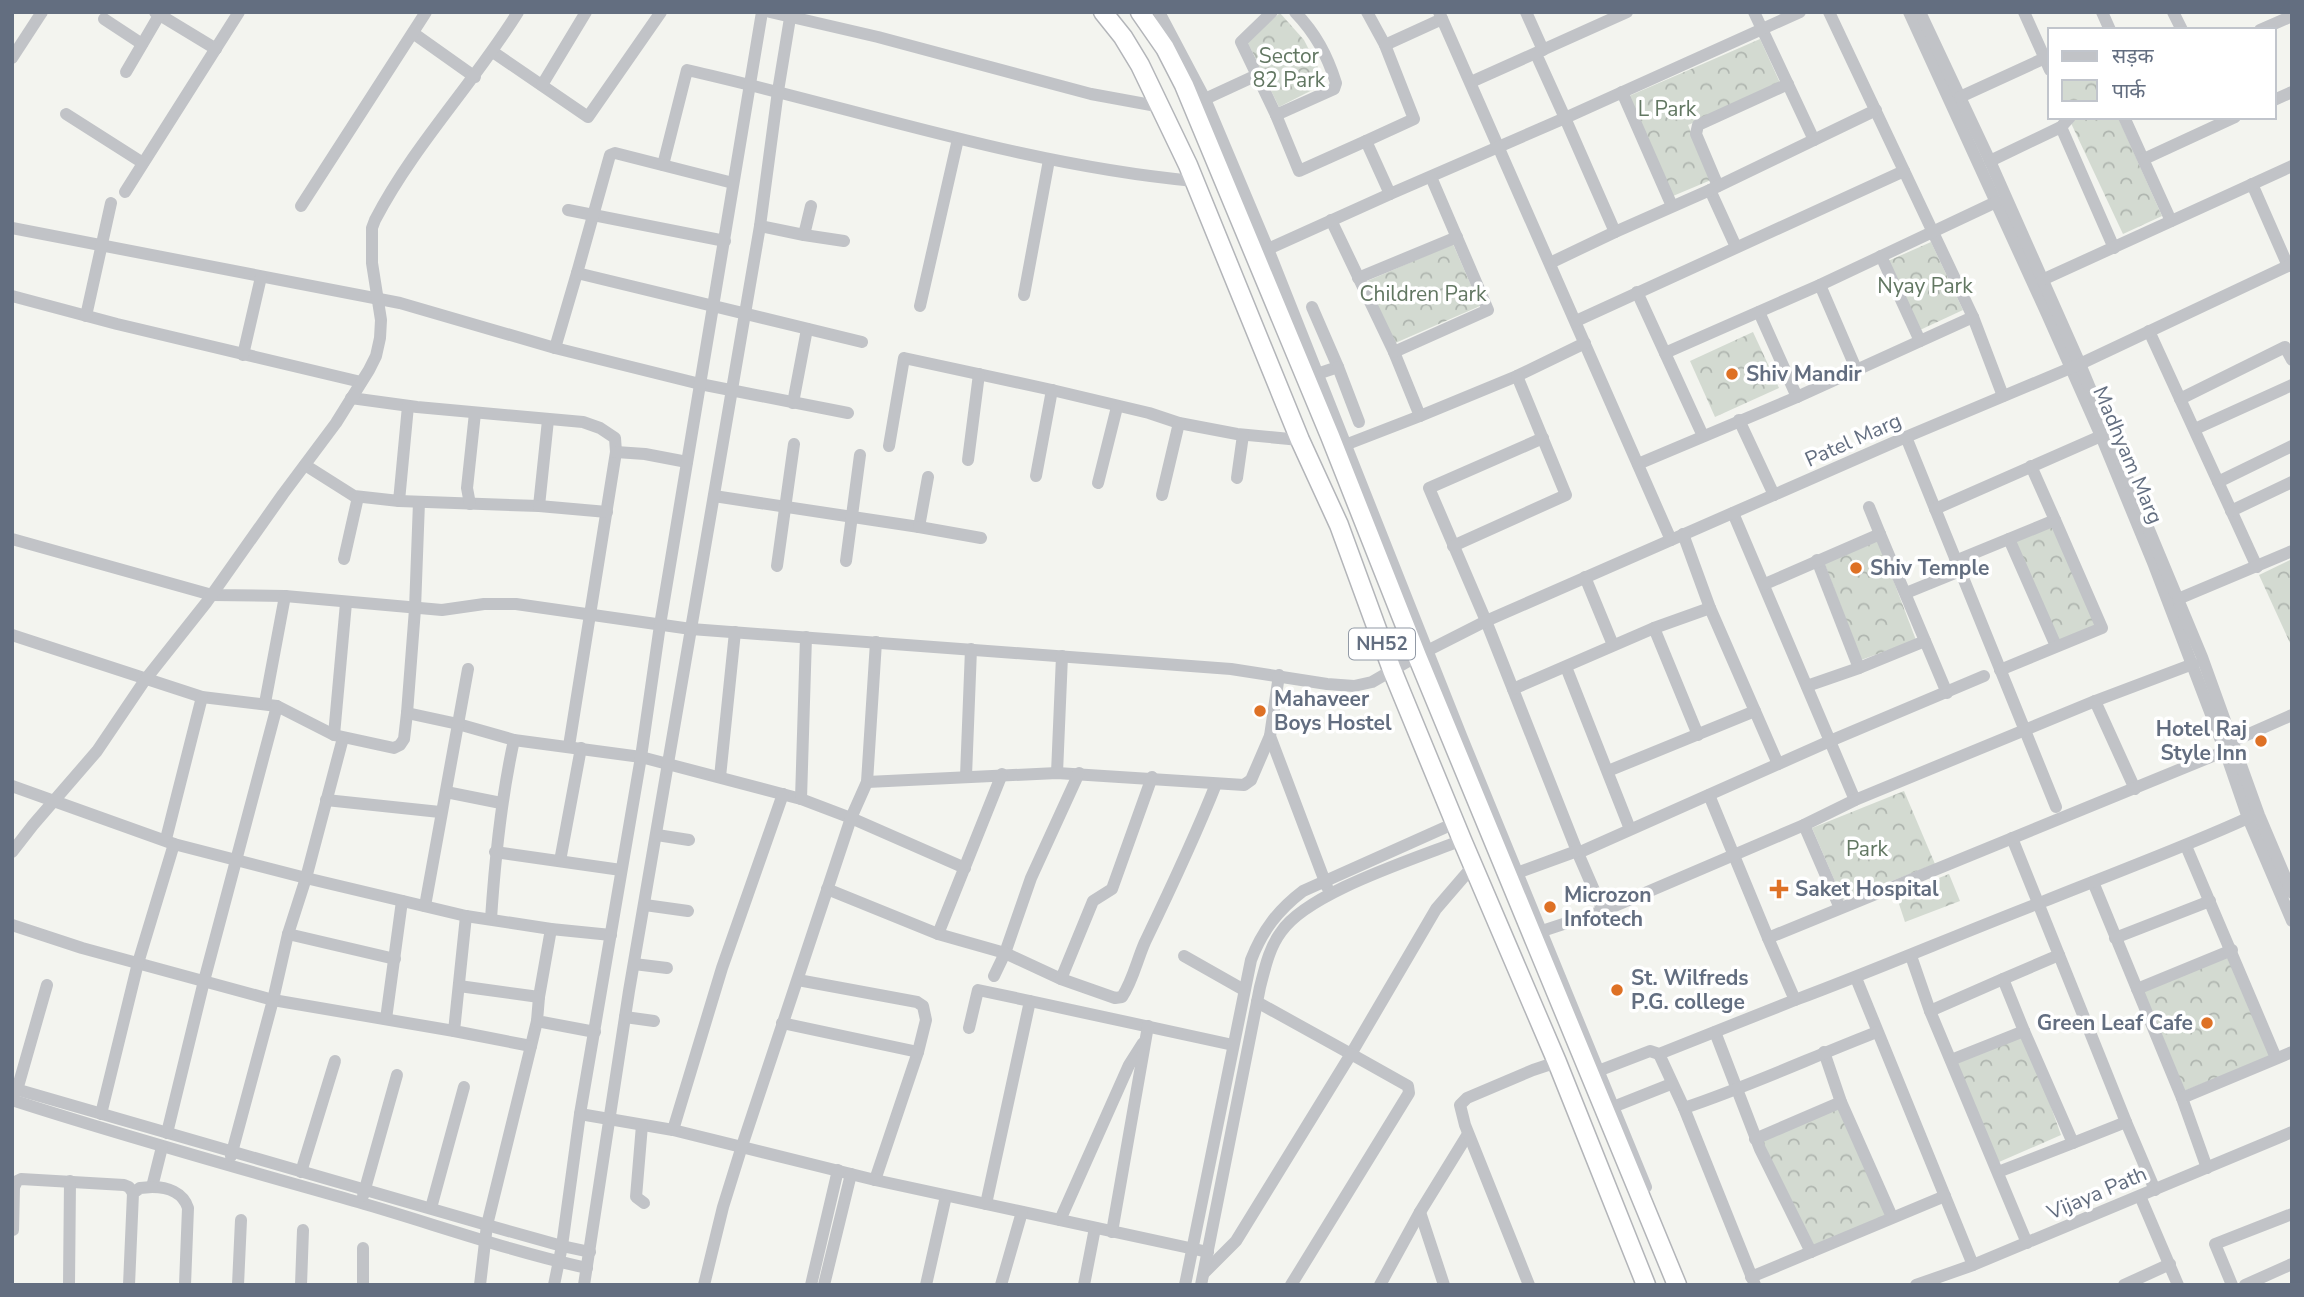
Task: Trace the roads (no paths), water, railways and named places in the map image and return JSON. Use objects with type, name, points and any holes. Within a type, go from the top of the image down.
[{"type":"highway","name":"NH52","points":[[1103,12],[1140,65],[1162,107],[1194,181],[1300,440],[1339,525],[1392,670],[1557,1062],[1646,1285]]},
{"type":"highway","name":"NH52","points":[[1150,14],[1184,85],[1422,652],[1677,1285]]},
{"type":"street","points":[[12,58],[42,12]]},
{"type":"street","points":[[125,192],[239,12]]},
{"type":"street","points":[[301,205],[426,12]]},
{"type":"street","points":[[12,852],[97,751],[145,680],[212,595],[336,423],[362,382],[378,349],[381,320],[372,263],[374,220],[422,145],[493,52],[518,12]]},
{"type":"street","points":[[542,85],[586,12]]},
{"type":"street","points":[[493,52],[588,117],[661,12]]},
{"type":"street","points":[[554,1285],[762,12]]},
{"type":"street","points":[[770,12],[878,37],[1102,96],[1162,107]]},
{"type":"street","points":[[1272,12],[1241,42],[1276,115],[1298,171],[1414,119],[1385,45],[1367,12]]},
{"type":"street","points":[[1276,115],[1334,89],[1336,83],[1320,42],[1295,12]]},
{"type":"street","points":[[1527,12],[1565,118],[1615,232]]},
{"type":"street","points":[[1754,12],[1814,141]]},
{"type":"street","points":[[1268,249],[1500,148],[1800,12]]},
{"type":"street","points":[[1829,12],[1973,317],[2003,396]]},
{"type":"street","name":"Madhyam Marg","points":[[1909,12],[2047,314],[2075,366],[2178,599],[2202,657],[2248,818],[2292,921]]},
{"type":"street","name":"Madhyam Marg","points":[[1920,12],[2042,280],[2101,436],[2193,664],[2292,893]]},
{"type":"street","points":[[1960,97],[2048,64],[2024,12]]},
{"type":"street","points":[[2102,12],[2109,28]]},
{"type":"street","points":[[2173,12],[2181,28]]},
{"type":"street","points":[[126,72],[158,13],[216,49]]},
{"type":"street","points":[[1150,14],[1205,99],[1268,249],[1345,445],[1422,652],[1517,873],[1537,934],[1598,1071],[1686,1285]]},
{"type":"street","points":[[1471,82],[1620,14]]},
{"type":"street","points":[[584,1285],[625,1017],[746,314],[791,15]]},
{"type":"street","points":[[1385,45],[1440,16],[1638,464],[1677,537],[1778,764]]},
{"type":"street","points":[[2264,28],[2285,18]]},
{"type":"street","points":[[104,19],[142,44]]},
{"type":"street","points":[[413,33],[475,76]]},
{"type":"street","points":[[663,166],[687,69],[1049,160],[1194,181]]},
{"type":"street","points":[[1205,99],[1257,75]]},
{"type":"street","points":[[1737,247],[1696,134],[1698,125],[1788,84]]},
{"type":"street","points":[[1622,92],[1672,206]]},
{"type":"street","points":[[2276,99],[2292,92]]},
{"type":"street","points":[[1550,263],[1876,110]]},
{"type":"street","points":[[66,114],[143,163]]},
{"type":"street","points":[[1990,161],[2061,127],[2068,119]]},
{"type":"street","points":[[2130,119],[2171,221]]},
{"type":"street","points":[[2144,159],[2231,119]]},
{"type":"street","points":[[2061,127],[2114,248]]},
{"type":"street","points":[[920,306],[958,139]]},
{"type":"street","points":[[1366,141],[1390,194]]},
{"type":"street","points":[[555,348],[610,155],[615,153],[733,183]]},
{"type":"street","points":[[1024,295],[1049,160]]},
{"type":"street","points":[[2042,280],[2292,166]]},
{"type":"street","points":[[1576,321],[1904,171]]},
{"type":"street","points":[[1394,352],[1488,310],[1431,177]]},
{"type":"street","points":[[2252,184],[2290,265]]},
{"type":"street","points":[[1665,354],[1996,202]]},
{"type":"street","points":[[86,316],[111,203]]},
{"type":"street","points":[[804,235],[811,206]]},
{"type":"street","points":[[568,210],[724,241]]},
{"type":"street","points":[[1331,220],[1394,352],[1420,416]]},
{"type":"street","points":[[760,226],[844,240]]},
{"type":"street","points":[[12,228],[400,303],[555,348],[700,384],[848,414]]},
{"type":"street","points":[[1358,278],[1457,237]]},
{"type":"street","points":[[1881,256],[1920,341]]},
{"type":"street","name":"Patel Marg","points":[[12,539],[212,595],[285,596],[442,610],[484,604],[516,604],[691,629],[1231,669],[1354,686],[1372,682],[1422,652],[1486,621],[2075,366],[2290,265]]},
{"type":"street","points":[[577,273],[862,342]]},
{"type":"street","points":[[243,355],[261,277]]},
{"type":"street","points":[[1820,285],[1857,371]]},
{"type":"street","points":[[1637,292],[1703,436]]},
{"type":"street","points":[[12,296],[243,355],[362,382]]},
{"type":"street","points":[[1312,307],[1359,422]]},
{"type":"street","points":[[1759,312],[1797,397]]},
{"type":"street","points":[[1638,464],[1857,371],[1973,317]]},
{"type":"street","points":[[793,403],[807,329]]},
{"type":"street","points":[[2149,331],[2258,567]]},
{"type":"street","points":[[1345,445],[1517,376],[1585,343]]},
{"type":"street","points":[[2180,399],[2288,346],[2292,360]]},
{"type":"street","points":[[889,446],[904,358],[1052,390],[1179,423],[1243,435],[1300,440]]},
{"type":"street","points":[[1317,374],[1338,366]]},
{"type":"street","points":[[968,460],[979,374]]},
{"type":"street","points":[[1453,546],[1566,495],[1517,376]]},
{"type":"street","points":[[2195,429],[2292,385]]},
{"type":"street","points":[[1036,476],[1052,390]]},
{"type":"street","points":[[351,398],[475,413],[583,422],[600,428],[615,438],[616,452],[591,615],[560,861]]},
{"type":"street","points":[[400,500],[408,406]]},
{"type":"street","points":[[1098,483],[1117,407]]},
{"type":"street","points":[[470,504],[467,488],[475,413]]},
{"type":"street","points":[[539,506],[548,420]]},
{"type":"street","points":[[1739,420],[1774,495]]},
{"type":"street","points":[[1162,495],[1179,423]]},
{"type":"street","points":[[1237,478],[1243,435]]},
{"type":"street","points":[[1935,509],[2101,436]]},
{"type":"street","points":[[1906,437],[2056,807]]},
{"type":"street","points":[[1543,438],[1429,488],[1486,621],[1603,911]]},
{"type":"street","points":[[777,566],[794,443]]},
{"type":"street","points":[[2218,482],[2292,446]]},
{"type":"street","points":[[616,452],[687,462]]},
{"type":"street","points":[[846,561],[860,455]]},
{"type":"street","points":[[305,465],[358,497],[607,512]]},
{"type":"street","points":[[2000,670],[2102,628],[2031,466]]},
{"type":"street","points":[[919,527],[928,477]]},
{"type":"street","points":[[2231,511],[2292,482]]},
{"type":"street","points":[[714,495],[981,538]]},
{"type":"street","points":[[344,559],[358,497]]},
{"type":"street","points":[[12,635],[202,697],[271,705],[339,736],[394,748],[404,739],[407,713],[419,502]]},
{"type":"street","points":[[1869,507],[1947,693]]},
{"type":"street","points":[[1733,513],[1855,800]]},
{"type":"street","points":[[1906,593],[2009,539],[2055,520]]},
{"type":"street","points":[[1765,584],[1880,534]]},
{"type":"street","points":[[2009,539],[2056,646]]},
{"type":"street","points":[[2178,599],[2292,551]]},
{"type":"street","points":[[1817,560],[1859,668]]},
{"type":"street","points":[[1585,577],[1613,645]]},
{"type":"street","points":[[167,1133],[237,860],[271,705],[285,596]]},
{"type":"street","points":[[228,1166],[326,800],[339,736],[346,603]]},
{"type":"street","points":[[1513,689],[1654,628],[1710,608]]},
{"type":"street","points":[[1654,628],[1698,735]]},
{"type":"street","points":[[720,777],[735,632]]},
{"type":"street","points":[[801,799],[806,637]]},
{"type":"street","points":[[1807,686],[1925,641]]},
{"type":"street","points":[[704,1285],[723,1207],[742,1146],[827,889],[867,782],[876,642]]},
{"type":"street","points":[[966,776],[971,649]]},
{"type":"street","points":[[1058,773],[1062,656]]},
{"type":"street","points":[[1537,934],[1603,911],[1804,825],[1855,800],[2095,701],[2193,664]]},
{"type":"street","points":[[1566,667],[1630,829]]},
{"type":"street","points":[[425,906],[468,669]]},
{"type":"street","points":[[867,782],[1002,774],[1079,773],[1247,783],[1270,736],[1279,676]]},
{"type":"street","points":[[1517,873],[1577,852],[1984,676]]},
{"type":"street","points":[[101,1114],[170,842],[202,697]]},
{"type":"street","points":[[2095,701],[2135,789]]},
{"type":"street","points":[[1608,771],[1755,711]]},
{"type":"street","points":[[407,713],[513,740],[641,757],[783,794],[852,818],[965,867]]},
{"type":"street","points":[[1768,937],[2135,789],[2292,715]]},
{"type":"street","points":[[1270,736],[1328,887]]},
{"type":"street","points":[[491,919],[501,803],[513,740]]},
{"type":"street","points":[[994,976],[1005,953],[1031,878],[1079,773]]},
{"type":"street","points":[[938,934],[1002,774]]},
{"type":"street","points":[[1061,979],[1093,901],[1112,889],[1152,777]]},
{"type":"street","points":[[827,889],[938,934],[1005,953],[1061,979],[1115,998],[1122,997],[1130,985],[1138,959],[1195,837],[1216,783]]},
{"type":"street","points":[[12,786],[170,842],[306,878],[466,916],[611,935]]},
{"type":"street","points":[[446,792],[501,803]]},
{"type":"street","points":[[673,1130],[722,968],[783,794]]},
{"type":"street","points":[[1709,795],[1795,1000]]},
{"type":"street","points":[[326,800],[440,812]]},
{"type":"street","points":[[1598,1071],[1650,1051],[1659,1054],[1911,957],[2039,903],[2186,846],[2248,818]]},
{"type":"street","points":[[1202,1279],[1257,1002],[1270,952],[1282,930],[1328,887],[1455,823]]},
{"type":"street","points":[[1804,825],[1840,908]]},
{"type":"street","points":[[657,835],[689,840]]},
{"type":"street","points":[[2012,838],[2155,1190]]},
{"type":"street","points":[[1185,1285],[1244,990],[1259,939],[1284,905],[1303,891],[1328,887],[1462,840]]},
{"type":"street","points":[[2186,846],[2276,1058]]},
{"type":"street","points":[[495,852],[621,870]]},
{"type":"street","points":[[1202,1279],[1236,1241],[1436,909],[1474,866]]},
{"type":"street","points":[[2093,882],[2182,1098],[2207,1168]]},
{"type":"street","points":[[386,1019],[402,901]]},
{"type":"street","points":[[2115,938],[2210,901]]},
{"type":"street","points":[[645,905],[688,911]]},
{"type":"street","points":[[454,1031],[466,916]]},
{"type":"street","points":[[12,925],[82,948],[274,1000],[531,1046]]},
{"type":"street","points":[[480,1285],[487,1225],[537,1021],[551,929]]},
{"type":"street","points":[[288,934],[396,959]]},
{"type":"street","points":[[2137,989],[2232,950]]},
{"type":"street","points":[[1184,956],[1244,990]]},
{"type":"street","points":[[1930,1011],[2059,956]]},
{"type":"street","points":[[1911,957],[1930,1011],[2026,1243]]},
{"type":"street","points":[[634,964],[667,968]]},
{"type":"street","points":[[1856,978],[1973,1265]]},
{"type":"street","points":[[2003,979],[2073,1143]]},
{"type":"street","points":[[797,980],[917,1002],[923,1006],[926,1020],[918,1052],[875,1180]]},
{"type":"street","points":[[14,1093],[47,985]]},
{"type":"street","points":[[458,986],[539,997]]},
{"type":"street","points":[[969,1028],[978,990],[1030,1001],[1147,1033],[1233,1045]]},
{"type":"street","points":[[986,1204],[1030,1001]]},
{"type":"street","points":[[1257,1002],[1408,1086],[1409,1093],[1291,1285]]},
{"type":"street","points":[[625,1017],[654,1021]]},
{"type":"street","points":[[537,1021],[595,1032]]},
{"type":"street","points":[[782,1023],[918,1052]]},
{"type":"street","points":[[1951,1060],[2024,1031]]},
{"type":"street","points":[[1715,1032],[1755,1139],[1811,1252]]},
{"type":"street","points":[[1684,1108],[1737,1090],[1877,1032]]},
{"type":"street","points":[[1060,1220],[1129,1065],[1147,1033]]},
{"type":"street","points":[[1112,1232],[1147,1033]]},
{"type":"street","points":[[1824,1052],[1841,1102],[1892,1217]]},
{"type":"street","points":[[2182,1098],[2292,1052]]},
{"type":"street","points":[[1659,1054],[1684,1108],[1753,1281],[1811,1252],[1945,1196]]},
{"type":"street","points":[[302,1172],[335,1061]]},
{"type":"street","points":[[1529,1285],[1468,1134],[1460,1105],[1467,1098],[1557,1062]]},
{"type":"street","points":[[361,1203],[397,1075]]},
{"type":"street","points":[[1613,1107],[1671,1084]]},
{"type":"street","points":[[431,1208],[464,1087]]},
{"type":"street","points":[[14,1093],[101,1114],[590,1252]]},
{"type":"street","points":[[14,1093],[162,1147],[361,1203],[484,1242],[587,1268]]},
{"type":"street","points":[[1755,1139],[1841,1102]]},
{"type":"street","points":[[580,1114],[673,1130],[875,1180],[1208,1252]]},
{"type":"street","points":[[1998,1172],[2126,1122]]},
{"type":"street","points":[[642,1125],[636,1197],[644,1203]]},
{"type":"street","name":"Vijaya Path","points":[[1916,1285],[1935,1282],[2292,1132]]},
{"type":"street","points":[[1380,1285],[1420,1212],[1468,1134]]},
{"type":"street","points":[[152,1187],[162,1147]]},
{"type":"street","points":[[824,1285],[838,1170]]},
{"type":"street","points":[[811,1285],[851,1174]]},
{"type":"street","points":[[13,1230],[14,1187],[21,1179],[129,1187],[133,1193],[129,1285]]},
{"type":"street","points":[[69,1285],[70,1181]]},
{"type":"street","points":[[133,1193],[140,1188],[163,1187],[186,1200],[185,1285]]},
{"type":"street","points":[[926,1285],[946,1196]]},
{"type":"street","points":[[2140,1196],[2178,1285]]},
{"type":"street","points":[[1001,1285],[1021,1212]]},
{"type":"street","points":[[1420,1212],[1444,1285]]},
{"type":"street","points":[[2232,1285],[2215,1244],[2292,1214]]},
{"type":"street","points":[[238,1285],[240,1220]]},
{"type":"street","points":[[1084,1285],[1095,1228]]},
{"type":"street","points":[[301,1285],[303,1230]]},
{"type":"street","points":[[363,1248],[363,1285]]},
{"type":"street","points":[[2124,1285],[2170,1264]]},
{"type":"street","points":[[2245,1285],[2292,1264]]},
{"type":"place","name":"Shiv Mandir","points":[[1732,374]]},
{"type":"place","name":"Shiv Temple","points":[[1856,568]]},
{"type":"place","name":"Mahaveer Boys Hostel","points":[[1260,711]]},
{"type":"place","name":"Hotel Raj Style Inn","points":[[2261,741]]},
{"type":"place","name":"Saket Hospital","points":[[1779,889]]},
{"type":"place","name":"Microzon Infotech","points":[[1550,907]]},
{"type":"place","name":"St. Wilfreds P.G. college","points":[[1617,990]]},
{"type":"place","name":"Green Leaf Cafe","points":[[2207,1023]]},
{"type":"park label","name":"Sector 82 Park","points":[[1289,68]]},
{"type":"park label","name":"L Park","points":[[1667,109]]},
{"type":"park label","name":"Nyay Park","points":[[1925,286]]},
{"type":"park label","name":"Children Park","points":[[1423,294]]},
{"type":"park label","name":"Park","points":[[1867,849]]}]
